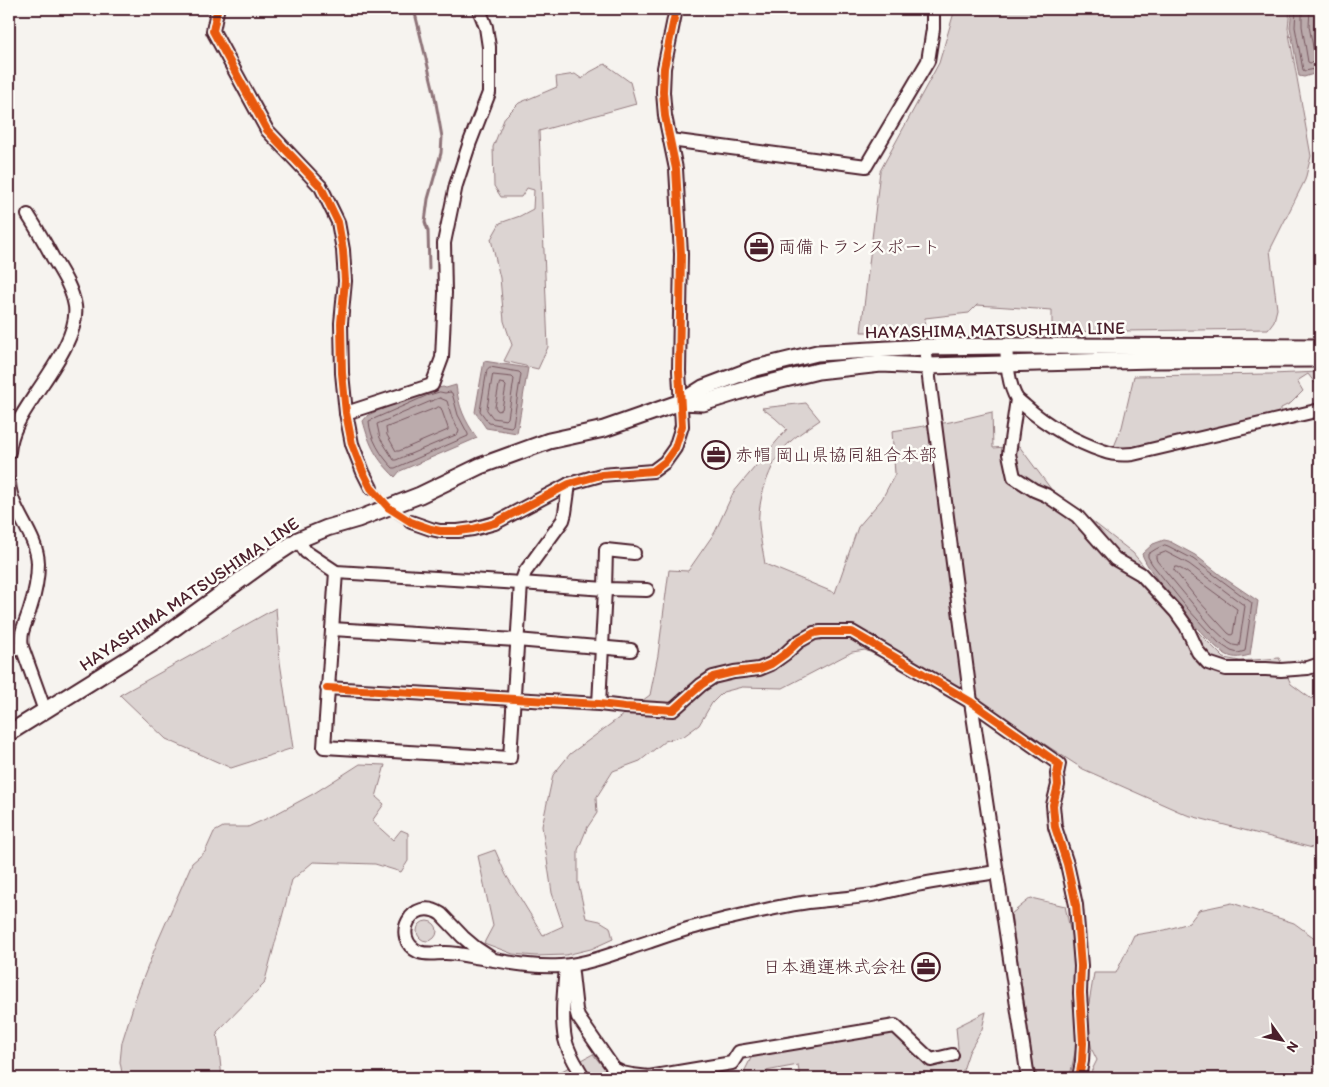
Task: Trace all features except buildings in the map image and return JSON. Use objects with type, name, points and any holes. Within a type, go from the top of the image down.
[{"type":"main road","name":"HAYASHIMA MATSUSHIMA LINE","points":[[9,733],[158,640],[298,540],[420,495],[480,466],[549,441],[604,429],[681,402],[703,388],[756,368],[817,353],[925,347],[1320,347]]},
{"type":"main road","name":"HAYASHIMA MATSUSHIMA LINE","points":[[681,402],[703,403],[757,386],[818,371],[881,364],[927,366],[1153,360],[1320,360]]},
{"type":"street","points":[[346,413],[432,385],[442,358],[445,293],[444,243],[456,185],[489,93],[489,47],[486,27],[479,9]]},
{"type":"street","points":[[411,522],[440,531],[473,529],[495,523],[569,484],[601,475],[652,471],[665,462],[675,448],[682,426],[679,371],[681,254],[676,169],[665,116],[664,68],[676,9]]},
{"type":"street","points":[[670,140],[866,166],[928,61],[932,37],[933,9]]},
{"type":"street","points":[[218,10],[214,31],[267,130],[321,187],[338,222],[343,250],[345,281],[341,323],[342,373],[346,413],[352,444],[371,488]]},
{"type":"street","points":[[9,452],[18,421],[58,361],[67,344],[73,326],[75,307],[68,282],[28,215]]},
{"type":"street","points":[[1006,346],[1010,381],[1017,399],[1036,416],[1056,429],[1104,452],[1120,455],[1133,454],[1320,410]]},
{"type":"street","points":[[925,347],[971,702],[1028,1078]]},
{"type":"street","points":[[1017,399],[1009,454],[1014,477],[1077,516],[1115,559],[1141,574],[1176,612],[1186,626],[1198,652],[1208,663],[1226,669],[1281,670],[1308,668],[1320,664]]},
{"type":"street","points":[[9,483],[14,504],[31,536],[38,561],[36,589],[30,612],[20,637],[45,711]]},
{"type":"street","points":[[336,572],[324,747],[510,758],[521,583],[525,572],[563,520],[569,484]]},
{"type":"street","points":[[298,540],[306,552],[336,572],[647,590]]},
{"type":"street","points":[[599,704],[606,550],[634,553]]},
{"type":"street","points":[[332,629],[517,640],[631,650]]},
{"type":"street","points":[[327,688],[513,698],[673,710],[713,677],[759,669],[771,664],[798,642],[814,633],[852,632],[971,702],[1059,764],[1057,774],[1058,785],[1053,805],[1055,828],[1067,864],[1076,905],[1081,966],[1080,993],[1083,1043],[1080,1078]]},
{"type":"street","points":[[9,652],[22,646]]},
{"type":"street","points":[[494,960],[463,937],[437,911],[420,910],[412,915],[406,926],[405,933],[410,945],[421,953],[456,953],[494,960],[534,966],[569,965],[587,962],[695,927],[763,911],[802,903],[876,894],[996,872]]},
{"type":"street","points":[[569,965],[578,1017],[614,1068],[632,1076],[649,1077],[732,1063],[739,1052],[895,1026],[931,1060],[952,1055]]},
{"type":"street","points":[[569,965],[564,1026],[565,1040],[569,1052],[584,1078]]},
{"type":"shaded area","points":[[955,9],[1290,9],[1288,28],[1311,156],[1305,180],[1270,250],[1277,309],[1274,321],[1268,329],[1052,332],[1052,310],[977,305],[969,313],[925,318],[924,332],[861,332],[880,171],[939,63]]},
{"type":"shaded area","points":[[605,64],[630,82],[636,104],[539,131],[548,347],[538,369],[504,361],[512,345],[504,321],[500,278],[491,239],[500,223],[533,209],[534,190],[527,188],[521,197],[501,197],[494,186],[493,147],[505,117],[519,103],[557,87],[556,77],[575,74],[582,79]]},
{"type":"shaded area","points":[[1320,372],[1320,386],[1318,387],[1308,374],[1297,381],[1303,391],[1291,403],[1281,408],[1281,415],[1123,451],[1113,449],[1122,427],[1134,376]]},
{"type":"shaded area","points":[[806,403],[820,420],[794,438],[785,447],[776,459],[764,487],[759,525],[765,564],[835,593],[858,527],[882,499],[895,474],[892,431],[950,422],[992,412],[993,448],[1019,446],[1051,489],[1133,553],[1194,628],[1224,658],[1240,661],[1279,658],[1291,684],[1310,698],[1320,701],[1320,850],[1187,815],[1083,769],[984,705],[865,650],[852,652],[783,688],[742,687],[723,692],[712,703],[699,725],[684,736],[665,741],[640,761],[613,771],[596,798],[597,813],[587,828],[578,850],[578,882],[586,918],[600,921],[610,927],[613,939],[591,949],[566,955],[536,956],[513,954],[484,943],[493,926],[478,856],[495,850],[506,875],[543,935],[563,926],[552,893],[542,826],[553,775],[570,754],[650,695],[658,655],[669,570],[688,571],[715,532],[733,493],[787,429],[762,408]]},
{"type":"shaded area","points":[[276,608],[280,662],[293,748],[231,768],[166,739],[120,695]]},
{"type":"shaded area","points":[[360,764],[385,765],[376,797],[384,804],[372,821],[393,840],[401,830],[408,833],[408,861],[401,872],[375,864],[313,862],[292,880],[264,984],[217,1032],[222,1078],[123,1078],[120,1062],[122,1042],[137,994],[192,863],[205,852],[214,832],[223,827],[248,827],[272,816],[313,794]]},
{"type":"shaded area","points":[[1031,898],[1065,906],[1074,948],[1075,1008],[1078,1038],[1070,1076],[1073,1078],[1039,1078],[1034,1069],[1011,914]]},
{"type":"shaded area","points":[[1232,903],[1294,923],[1320,942],[1320,1078],[1088,1078],[1097,1060],[1092,1050],[1086,1021],[1094,973],[1116,973],[1134,935],[1165,930],[1189,923],[1199,910]]},
{"type":"shaded area","points":[[427,921],[434,924],[437,931],[434,938],[427,941],[420,938],[417,931],[420,924]]},
{"type":"shaded area","points":[[986,1012],[982,1029],[969,1052],[963,1070],[966,1078],[831,1078],[829,1076],[800,1078],[798,1065],[766,1071],[770,1078],[745,1078],[745,1070],[752,1056],[892,1028],[930,1064],[956,1054],[958,1048],[956,1027]]},
{"type":"shaded area","points":[[593,1054],[608,1073],[617,1078],[556,1078],[560,1072]]},
{"type":"water","points":[[1292,9],[1320,9],[1320,72],[1304,77],[1299,76],[1290,27]]},
{"type":"water","points":[[484,361],[528,368],[517,433],[486,428],[475,412]]},
{"type":"water","points":[[456,385],[463,413],[477,438],[400,471],[395,477],[374,452],[363,421],[368,415],[424,391]]},
{"type":"water","points":[[1164,540],[1195,555],[1258,601],[1250,655],[1233,657],[1218,649],[1180,609],[1155,577],[1142,554],[1153,544]]},
{"type":"waterway","points":[[414,9],[434,92],[442,137],[441,153],[428,199],[425,222],[428,231],[429,269]]},
{"type":"tunnel","points":[[371,488],[389,508],[411,522]]},
{"type":"cycle path","points":[[215,9],[217,11],[213,31],[267,130],[321,187],[338,222],[343,250],[345,281],[341,323],[342,373],[346,413],[352,444],[363,472],[371,488],[389,508],[411,522],[440,531],[473,529],[495,523],[569,484],[601,475],[653,471],[665,462],[675,448],[682,426],[679,371],[681,254],[676,169],[665,116],[663,92],[664,68],[676,9]]},
{"type":"cycle path","points":[[327,688],[673,710],[713,677],[759,669],[771,664],[798,642],[814,633],[852,632],[971,702],[1059,764],[1057,774],[1058,785],[1053,805],[1055,827],[1067,864],[1076,905],[1081,966],[1080,993],[1083,1043],[1079,1078]]},
{"type":"place","name":"両備トランスポート","points":[[759,247]]},
{"type":"place","name":"赤帽 岡山県協同組合本部","points":[[716,455]]},
{"type":"place","name":"日本通運株式会社","points":[[926,967]]}]
